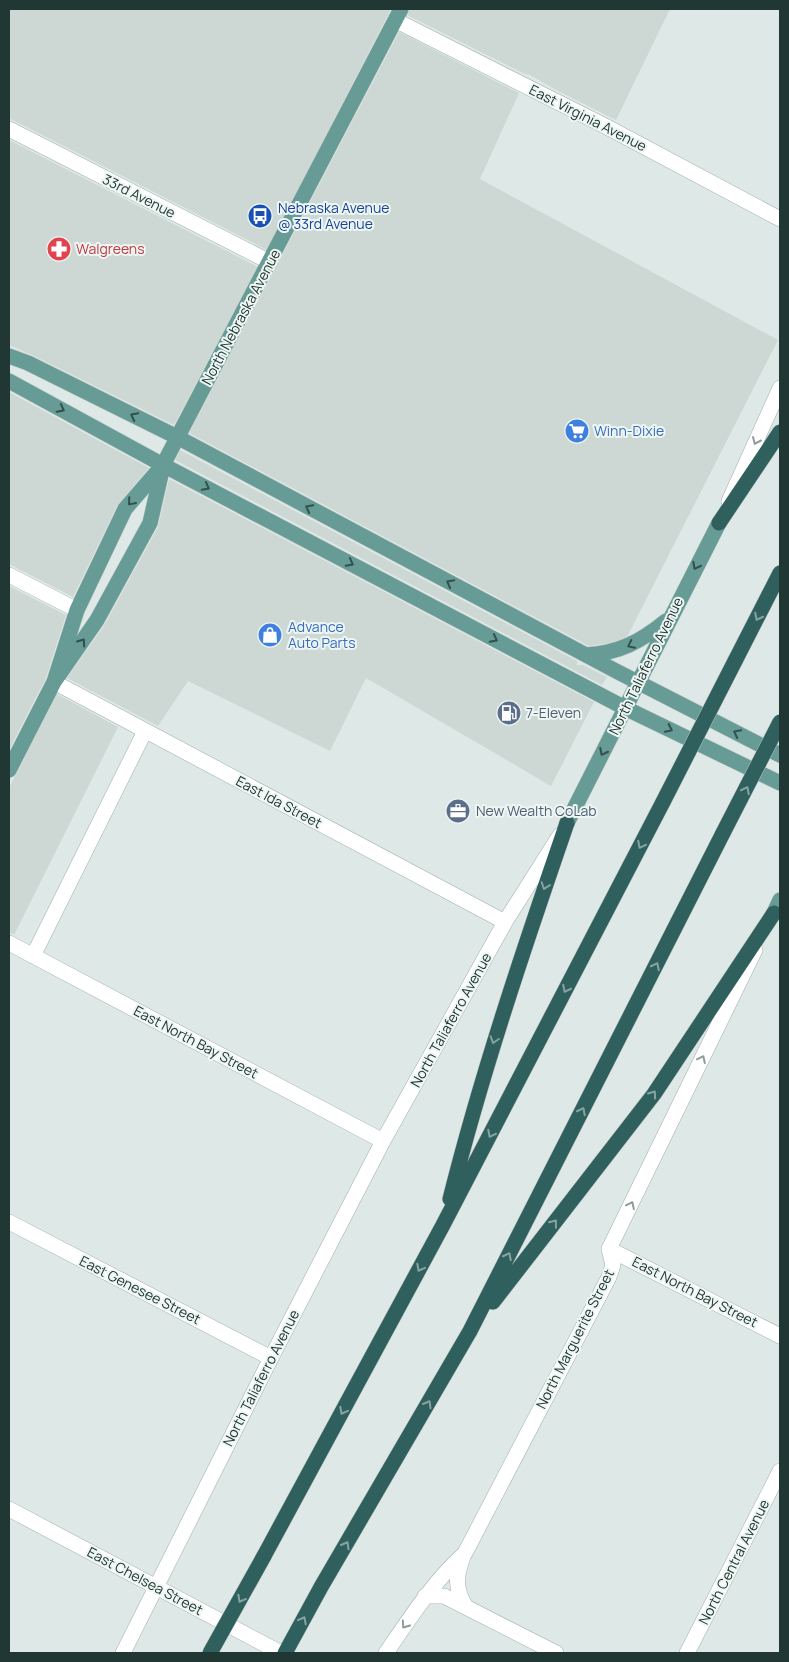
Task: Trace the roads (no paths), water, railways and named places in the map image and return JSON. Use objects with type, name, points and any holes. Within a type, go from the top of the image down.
[{"type":"highway","points":[[719,523],[780,432]]},
{"type":"highway","points":[[210,1653],[443,1225],[780,573]]},
{"type":"highway","points":[[285,1653],[321,1587],[470,1331],[780,722]]},
{"type":"highway","points":[[443,1225],[478,1093],[567,824]]},
{"type":"highway","points":[[470,1331],[654,1094],[777,906]]},
{"type":"main road","name":"North Nebraska Avenue","points":[[54,682],[77,610],[125,510],[163,465],[398,14]]},
{"type":"main road","points":[[9,356],[28,363],[177,437],[586,655],[780,755]]},
{"type":"main road","points":[[9,382],[626,708],[780,783]]},
{"type":"main road","name":"North Nebraska Avenue","points":[[9,770],[54,682],[97,620],[150,523],[163,465]]},
{"type":"main road","name":"North Taliaferro Avenue","points":[[567,824],[719,523]]},
{"type":"main road","points":[[586,655],[614,652],[627,647],[642,640],[669,619]]},
{"type":"street","name":"East Virginia Avenue","points":[[398,14],[780,219]]},
{"type":"street","name":"33rd Avenue","points":[[9,129],[270,262]]},
{"type":"street","name":"North Taliaferro Avenue","points":[[719,523],[778,392]]},
{"type":"street","points":[[9,575],[77,610]]},
{"type":"street","name":"East Ida Street","points":[[54,682],[505,922]]},
{"type":"street","points":[[33,956],[144,731]]},
{"type":"street","name":"North Taliaferro Avenue","points":[[123,1653],[271,1358],[383,1141],[505,922],[567,824]]},
{"type":"street","name":"North Marguerite Street","points":[[386,1653],[425,1596],[447,1569],[465,1553],[609,1277],[613,1265],[609,1249],[777,906]]},
{"type":"street","name":"East North Bay Street","points":[[9,943],[383,1141]]},
{"type":"street","name":"East Genesee Street","points":[[9,1222],[271,1358]]},
{"type":"street","name":"East North Bay Street","points":[[609,1249],[780,1336]]},
{"type":"street","name":"North Central Avenue","points":[[687,1653],[780,1471]]},
{"type":"street","name":"East Chelsea Street","points":[[9,1509],[281,1653]]},
{"type":"street","points":[[465,1553],[457,1573],[458,1595],[466,1607]]},
{"type":"street","points":[[425,1596],[444,1596],[556,1653]]},
{"type":"place","name":"Nebraska Avenue @ 33rd Avenue","points":[[260,216]]},
{"type":"place","name":"Walgreens","points":[[59,249]]},
{"type":"place","name":"Winn-Dixie","points":[[577,431]]},
{"type":"place","name":"Advance Auto Parts","points":[[270,635]]},
{"type":"place","name":"7-Eleven","points":[[509,713]]},
{"type":"place","name":"New Wealth CoLab","points":[[458,811]]}]
